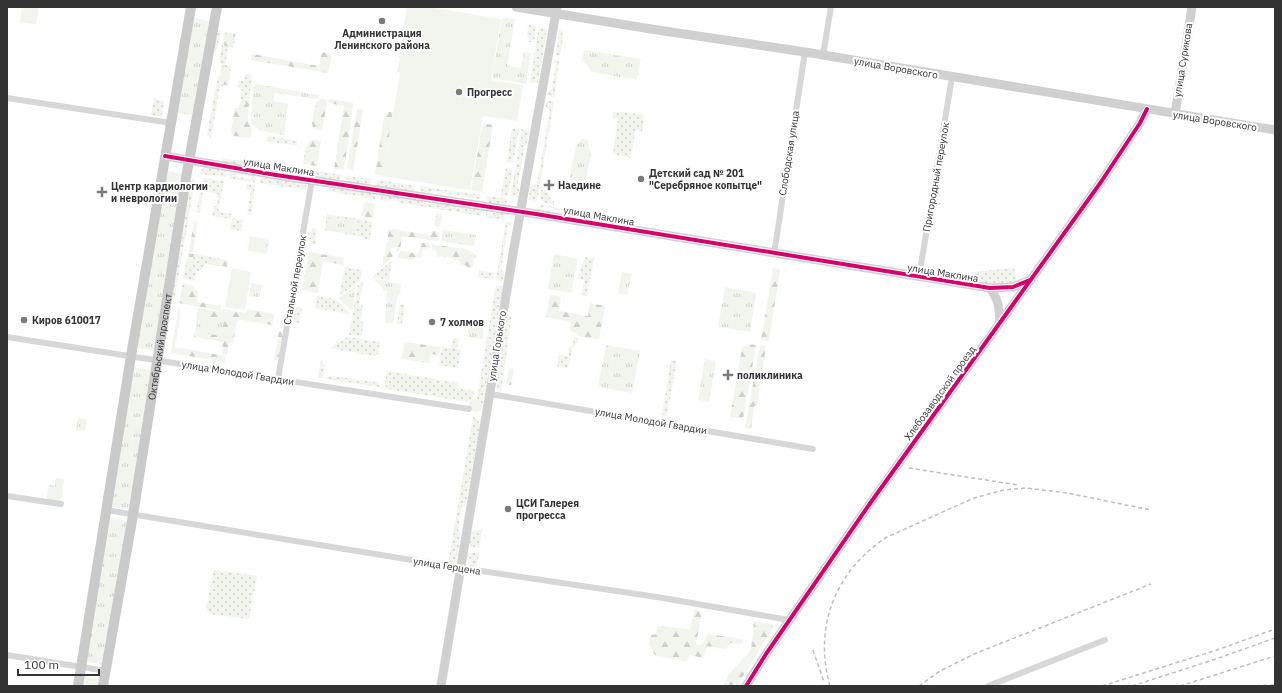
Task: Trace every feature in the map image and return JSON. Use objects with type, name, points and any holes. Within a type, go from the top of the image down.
[{"type":"main road","points":[[78,686],[131,355],[191,7]]},
{"type":"main road","name":"Октябрьский проспект","points":[[103,686],[133,514],[156,360],[189,160],[217,7]]},
{"type":"street","name":"улица Воровского","points":[[516,7],[556,10],[1275,130]]},
{"type":"street","points":[[823,55],[831,7]]},
{"type":"street","name":"улица Сурикова","points":[[1175,114],[1192,7]]},
{"type":"street","name":"улица Горького","points":[[441,686],[520,212],[556,10]]},
{"type":"street","name":"Слободская улица","points":[[774,254],[805,52]]},
{"type":"street","name":"Пригородный переулок","points":[[920,277],[952,77]]},
{"type":"street","points":[[7,98],[171,123]]},
{"type":"street","name":"Хлебозаводской проезд","points":[[746,686],[789,620],[871,502],[1101,182],[1148,109]]},
{"type":"street","name":"улица Маклина","points":[[165,156],[990,288],[1013,287],[1030,280]]},
{"type":"street","name":"Стальной переулок","points":[[278,379],[312,180]]},
{"type":"street","name":"улица Маклина","points":[[990,288],[997,298],[1000,322]]},
{"type":"street","name":"улица Молодой Гвардии","points":[[7,337],[131,355],[469,409]]},
{"type":"street","name":"улица Молодой Гвардии","points":[[490,394],[813,449]]},
{"type":"street","points":[[7,496],[61,504]]},
{"type":"street","name":"улица Герцена","points":[[106,510],[461,568],[657,596],[789,620]]},
{"type":"street","points":[[988,686],[1105,640]]},
{"type":"street","points":[[7,656],[106,671]]},
{"type":"green space","points":[[22,7],[39,7],[36,24],[20,22]]},
{"type":"green space","name":"Прогресс","points":[[407,7],[429,7],[501,19],[491,80],[523,85],[517,121],[483,116],[470,190],[382,176],[400,73],[397,72],[400,58],[398,57]]},
{"type":"green space","points":[[194,18],[210,21],[194,115],[177,113]]},
{"type":"green space","points":[[502,18],[515,19],[507,66],[521,68],[524,52],[531,53],[526,84],[492,78]]},
{"type":"green space","points":[[529,24],[536,26],[534,42],[529,42],[527,33]]},
{"type":"green space","points":[[539,27],[547,30],[538,83],[530,82]]},
{"type":"green space","points":[[560,30],[562,31],[563,37],[560,56],[555,55]]},
{"type":"green space","points":[[225,32],[236,34],[233,48],[228,47],[225,65],[231,66],[228,87],[220,86],[211,138],[207,135],[218,76],[220,76],[222,63],[219,62]]},
{"type":"green space","points":[[217,33],[221,33],[216,52],[214,52]]},
{"type":"green space","points":[[226,33],[235,35],[232,47],[224,46]]},
{"type":"green space","points":[[584,50],[641,59],[637,80],[592,72],[582,59]]},
{"type":"green space","points":[[322,52],[332,54],[328,73],[251,60],[252,54],[319,66]]},
{"type":"green space","points":[[554,60],[559,61],[554,97],[547,95],[552,88],[556,63],[553,64]]},
{"type":"green space","points":[[222,66],[230,68],[227,85],[219,84]]},
{"type":"green space","points":[[245,74],[252,75],[249,102],[240,105],[242,89],[238,88],[239,80],[244,81]]},
{"type":"green space","points":[[256,84],[319,95],[319,98],[316,99],[275,93],[273,101],[288,104],[284,135],[264,132],[257,128],[251,121],[253,86]]},
{"type":"green space","points":[[322,98],[327,100],[327,103],[322,131],[314,129],[312,124],[316,103]]},
{"type":"green space","points":[[154,99],[164,101],[162,117],[151,115]]},
{"type":"green space","points":[[331,99],[353,103],[344,170],[334,169],[344,106],[328,103],[327,100]]},
{"type":"green space","points":[[548,101],[554,101],[537,201],[529,200],[530,187],[537,184],[550,110],[545,106]]},
{"type":"green space","points":[[249,102],[248,122],[252,130],[250,138],[234,136],[231,132],[235,108]]},
{"type":"green space","points":[[360,108],[363,110],[353,171],[347,168],[357,109]]},
{"type":"green space","points":[[387,112],[393,112],[382,176],[375,174],[384,117]]},
{"type":"green space","points":[[613,112],[644,115],[642,132],[635,131],[631,158],[613,154],[618,119],[612,117]]},
{"type":"green space","points":[[483,123],[493,125],[482,192],[471,190]]},
{"type":"green space","points":[[512,128],[519,129],[513,163],[507,162]]},
{"type":"green space","points":[[522,129],[530,131],[525,145],[517,186],[520,190],[518,197],[511,196]]},
{"type":"green space","points":[[268,136],[297,141],[297,146],[266,141]]},
{"type":"green space","points":[[313,139],[321,141],[317,166],[303,164],[306,147]]},
{"type":"green space","points":[[582,139],[588,140],[591,153],[585,185],[569,182],[576,146]]},
{"type":"green space","points":[[223,158],[299,170],[298,174],[221,163]]},
{"type":"green space","points":[[205,167],[224,170],[225,177],[200,174]]},
{"type":"green space","points":[[506,168],[512,169],[508,196],[501,195]]},
{"type":"green space","points":[[304,169],[342,175],[341,180],[304,176]]},
{"type":"green space","points":[[167,171],[184,174],[155,351],[137,348]]},
{"type":"green space","points":[[236,171],[237,177],[251,179],[251,174],[254,174],[256,179],[255,182],[230,179],[230,174]]},
{"type":"green space","points":[[347,176],[371,179],[370,184],[367,186],[347,183]]},
{"type":"green space","points":[[261,177],[306,184],[307,190],[259,183]]},
{"type":"green space","points":[[192,178],[195,180],[175,296],[172,295]]},
{"type":"green space","points":[[203,178],[224,181],[218,211],[232,214],[231,219],[212,216],[214,206],[217,206],[218,194],[203,191],[200,213],[196,213]]},
{"type":"green space","points":[[378,180],[415,186],[413,193],[377,187]]},
{"type":"green space","points":[[247,184],[255,185],[251,215],[247,215],[251,190],[246,189]]},
{"type":"green space","points":[[420,186],[481,195],[480,199],[431,191],[428,196],[421,195]]},
{"type":"green space","points":[[340,187],[375,194],[375,199],[327,191],[330,188],[338,190]]},
{"type":"green space","points":[[541,190],[548,191],[551,200],[554,201],[554,205],[540,200]]},
{"type":"green space","points":[[381,194],[421,199],[423,203],[431,204],[434,201],[482,210],[481,216],[401,203],[397,201],[380,200]]},
{"type":"green space","points":[[487,196],[507,199],[506,207],[486,204]]},
{"type":"green space","points":[[364,202],[375,204],[373,218],[361,216]]},
{"type":"green space","points":[[541,205],[604,216],[604,218],[543,207],[540,211],[538,211],[539,206]]},
{"type":"green space","points":[[486,210],[488,210],[488,213],[493,214],[494,211],[505,212],[504,220],[486,217]]},
{"type":"green space","points":[[437,213],[442,214],[442,218],[440,223],[441,225],[437,228],[434,225]]},
{"type":"green space","points":[[327,214],[372,221],[370,240],[363,239],[363,237],[325,230]]},
{"type":"green space","points":[[330,217],[358,221],[356,234],[328,230]]},
{"type":"green space","points":[[232,218],[243,220],[241,231],[230,229]]},
{"type":"green space","points":[[194,221],[198,222],[193,252],[189,252]]},
{"type":"green space","points":[[506,222],[513,223],[508,226],[501,269],[505,273],[502,281],[496,280]]},
{"type":"green space","points":[[312,228],[317,229],[316,245],[309,242]]},
{"type":"green space","points":[[394,229],[430,235],[432,234],[431,232],[435,231],[439,233],[438,240],[402,237],[400,250],[395,253],[397,247],[391,248],[390,251],[393,256],[383,266],[383,257],[386,249],[385,246],[389,240],[387,232],[388,230]]},
{"type":"green space","points":[[443,230],[476,235],[474,246],[441,241]]},
{"type":"green space","points":[[250,236],[269,240],[267,254],[248,251]]},
{"type":"green space","points":[[422,243],[427,243],[430,248],[423,249],[421,258],[415,257],[413,260],[398,258],[401,251],[418,254]]},
{"type":"green space","points":[[432,244],[462,248],[473,252],[476,256],[473,261],[474,263],[472,268],[460,264],[458,259],[455,260],[449,257],[444,258],[443,256],[438,257],[436,251],[432,249]]},
{"type":"green space","points":[[309,252],[344,258],[343,265],[323,261],[318,293],[302,290]]},
{"type":"green space","points":[[188,253],[228,260],[227,267],[204,264],[200,271],[196,271],[195,281],[183,279]]},
{"type":"green space","points":[[189,254],[194,254],[191,270],[186,269]]},
{"type":"green space","points":[[554,254],[578,259],[571,293],[548,289]]},
{"type":"green space","points":[[211,257],[227,261],[226,266],[210,263]]},
{"type":"green space","points":[[586,257],[594,258],[587,296],[582,295],[584,280],[578,279],[580,269]]},
{"type":"green space","points":[[392,261],[389,280],[372,277]]},
{"type":"green space","points":[[345,267],[362,270],[360,281],[339,296]]},
{"type":"green space","points":[[232,268],[251,272],[245,310],[225,307]]},
{"type":"green space","points":[[773,268],[780,269],[769,341],[761,340]]},
{"type":"green space","points":[[1014,268],[1017,283],[1000,285],[969,282],[972,272]]},
{"type":"green space","points":[[479,270],[494,273],[493,279],[479,277]]},
{"type":"green space","points":[[622,272],[632,274],[627,295],[618,293]]},
{"type":"green space","points":[[375,279],[401,284],[393,323],[385,322],[387,291],[384,291]]},
{"type":"green space","points":[[362,282],[364,285],[362,288],[359,305],[363,306],[360,321],[364,323],[361,336],[349,335],[358,285]]},
{"type":"green space","points":[[183,283],[194,286],[194,290],[198,291],[197,302],[221,306],[221,311],[179,303]]},
{"type":"green space","points":[[251,283],[262,285],[259,297],[249,296]]},
{"type":"green space","points":[[496,285],[503,287],[482,408],[480,411],[475,412],[475,410]]},
{"type":"green space","points":[[356,287],[352,311],[338,298]]},
{"type":"green space","points":[[725,287],[756,293],[750,332],[718,327]]},
{"type":"green space","points":[[550,295],[561,297],[559,311],[588,316],[590,303],[605,306],[599,339],[582,337],[570,330],[571,322],[546,317]]},
{"type":"green space","points":[[317,296],[335,299],[351,314],[315,308]]},
{"type":"green space","points":[[400,304],[405,305],[402,324],[397,324]]},
{"type":"green space","points":[[297,307],[302,308],[299,323],[293,321]]},
{"type":"green space","points":[[198,308],[221,312],[222,309],[246,313],[247,309],[274,314],[272,325],[240,320],[237,321],[233,343],[229,343],[227,355],[222,354],[223,342],[194,337]]},
{"type":"green space","points":[[178,310],[181,311],[175,347],[226,356],[225,362],[171,353]]},
{"type":"green space","points":[[507,317],[511,317],[501,392],[497,390],[496,385]]},
{"type":"green space","points":[[198,318],[224,322],[222,336],[196,332]]},
{"type":"green space","points":[[470,320],[484,323],[482,339],[467,337]]},
{"type":"green space","points":[[279,331],[283,331],[278,360],[274,360]]},
{"type":"green space","points":[[574,336],[579,339],[572,350],[568,368],[557,366],[559,355],[568,356],[569,348],[573,345]]},
{"type":"green space","points":[[348,337],[380,342],[378,354],[374,356],[330,348]]},
{"type":"green space","points":[[453,338],[459,339],[457,349],[461,350],[458,368],[439,365],[442,347],[451,348]]},
{"type":"green space","points":[[405,342],[441,347],[439,355],[431,354],[429,363],[401,359]]},
{"type":"green space","points":[[749,344],[756,345],[743,419],[730,417],[742,348]]},
{"type":"green space","points":[[606,345],[640,351],[632,393],[598,387]]},
{"type":"green space","points":[[760,345],[766,346],[757,406],[754,406],[751,429],[745,428]]},
{"type":"green space","points":[[705,359],[716,361],[709,402],[698,400]]},
{"type":"green space","points":[[671,360],[677,361],[667,414],[664,417],[662,415]]},
{"type":"green space","points":[[321,361],[325,366],[323,376],[318,378]]},
{"type":"green space","points":[[133,367],[152,370],[130,510],[111,507]]},
{"type":"green space","points":[[509,368],[514,369],[511,385],[506,384]]},
{"type":"green space","points":[[387,371],[458,383],[457,388],[474,391],[472,405],[469,406],[470,402],[387,389],[385,384]]},
{"type":"green space","points":[[331,376],[376,382],[380,385],[379,387],[326,379],[327,377]]},
{"type":"green space","points":[[476,399],[480,404],[480,407],[477,411],[473,411],[470,408],[471,400]]},
{"type":"green space","points":[[473,417],[476,418],[480,424],[466,504],[461,508],[458,529],[461,534],[456,562],[448,565]]},
{"type":"green space","points":[[78,418],[87,419],[85,431],[76,430]]},
{"type":"green space","points":[[56,478],[64,480],[61,503],[46,501],[49,485],[55,486]]},
{"type":"green space","points":[[109,518],[128,521],[103,665],[84,661]]},
{"type":"green space","points":[[482,530],[479,548],[471,547],[468,542],[471,532]]},
{"type":"green space","points":[[473,552],[479,553],[476,569],[471,567],[467,562],[467,554]]},
{"type":"green space","points":[[214,570],[257,576],[249,619],[210,614],[206,608]]},
{"type":"green space","points":[[695,609],[702,612],[696,644],[701,645],[708,634],[743,639],[741,644],[730,643],[726,649],[707,646],[704,658],[689,655],[687,662],[655,655],[649,644],[651,635],[656,634],[657,626],[690,629]]},
{"type":"green space","points":[[754,622],[772,624],[773,628],[737,686],[723,686],[729,674],[751,650]]},
{"type":"green space","points":[[84,676],[100,679],[99,686],[82,686]]},
{"type":"railway","points":[[909,468],[1018,485]]},
{"type":"railway","points":[[830,686],[825,664],[825,642],[827,621],[833,601],[842,583],[854,566],[869,550],[887,537],[974,498],[1004,490],[1026,488],[1067,493],[1151,510]]},
{"type":"railway","points":[[919,686],[940,671],[974,654],[1151,584]]},
{"type":"railway","points":[[1102,686],[1217,650],[1275,629]]},
{"type":"railway","points":[[1132,686],[1275,638]]},
{"type":"railway","points":[[813,650],[824,682]]},
{"type":"railway","points":[[1180,686],[1275,656]]},
{"type":"railway","points":[[1249,686],[1275,685]]},
{"type":"cycle path","points":[[746,686],[766,654],[871,502],[1101,182],[1140,123],[1147,109]]},
{"type":"cycle path","points":[[165,156],[276,175],[536,214],[990,288],[1013,287],[1030,280]]},
{"type":"place","name":"Администрация Ленинского района","points":[[382,21]]},
{"type":"place","name":"Прогресс","points":[[459,92]]},
{"type":"place","name":"Детский сад № 201 \"Серебряное копытце\"","points":[[641,179]]},
{"type":"place","name":"Наедине","points":[[549,185]]},
{"type":"place","name":"Центр кардиологии и неврологии","points":[[102,192]]},
{"type":"place","name":"Киров 610017","points":[[24,320]]},
{"type":"place","name":"7 холмов","points":[[432,322]]},
{"type":"place","name":"поликлиника","points":[[728,375]]},
{"type":"place","name":"ЦСИ Галерея прогресса","points":[[508,509]]}]
